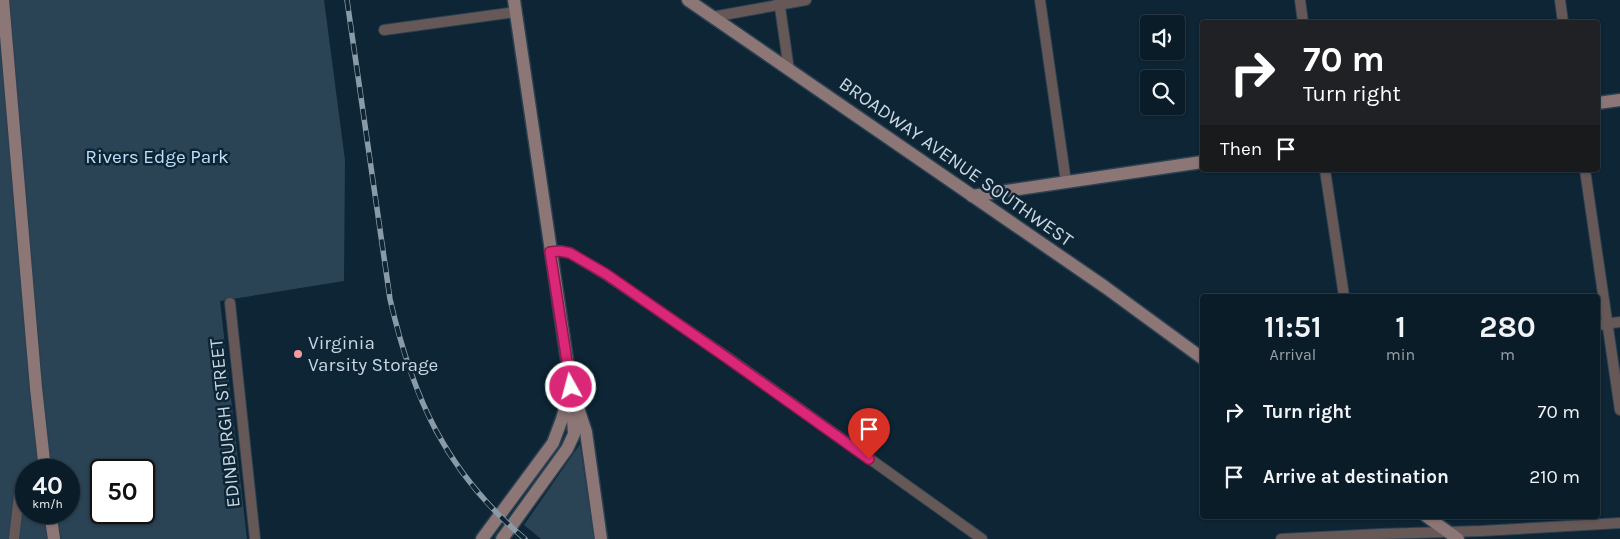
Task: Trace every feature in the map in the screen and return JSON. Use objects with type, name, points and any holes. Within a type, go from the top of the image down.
[{"type":"street","points":[[4,0],[35,379],[44,459]]},
{"type":"street","name":"BROADWAY AVENUE SOUTHWEST","points":[[688,0],[1105,288],[1200,357]]},
{"type":"street","points":[[712,17],[780,2],[806,0]]},
{"type":"street","points":[[1040,0],[1066,182]]},
{"type":"street","points":[[1300,0],[1303,20]]},
{"type":"street","points":[[1560,0],[1563,20]]},
{"type":"street","points":[[780,2],[789,70]]},
{"type":"street","points":[[384,30],[515,6],[571,387],[574,434],[567,449],[502,539]]},
{"type":"street","points":[[1600,103],[1620,100]]},
{"type":"street","points":[[972,196],[1200,162]]},
{"type":"street","points":[[1325,172],[1344,294]]},
{"type":"street","points":[[1585,172],[1599,294]]},
{"type":"street","points":[[550,252],[570,253],[606,274],[735,363],[982,539]]},
{"type":"street","name":"EDINBURGH STREET","points":[[230,303],[255,539]]},
{"type":"street","points":[[1600,306],[1620,410]]},
{"type":"street","points":[[1602,324],[1620,322]]},
{"type":"street","points":[[482,539],[553,443],[571,387]]},
{"type":"street","points":[[571,387],[586,432],[601,539]]},
{"type":"street","points":[[1430,519],[1453,536]]},
{"type":"street","points":[[1281,539],[1453,536],[1620,523]]},
{"type":"street","points":[[14,539],[16,524]]},
{"type":"street","points":[[52,524],[54,539]]},
{"type":"green space","name":"Rivers Edge Park","points":[[0,0],[324,0],[345,160],[344,281],[220,301],[247,539],[0,539]]},
{"type":"green space","points":[[580,444],[594,539],[541,539],[524,525]]},
{"type":"railway","points":[[347,0],[390,299],[410,369],[436,431],[454,460],[497,514],[525,539]]},
{"type":"place","name":"Virginia Varsity Storage","points":[[298,354]]},
{"type":"route","points":[[571,387],[550,252],[570,253],[606,274],[869,459]]}]
